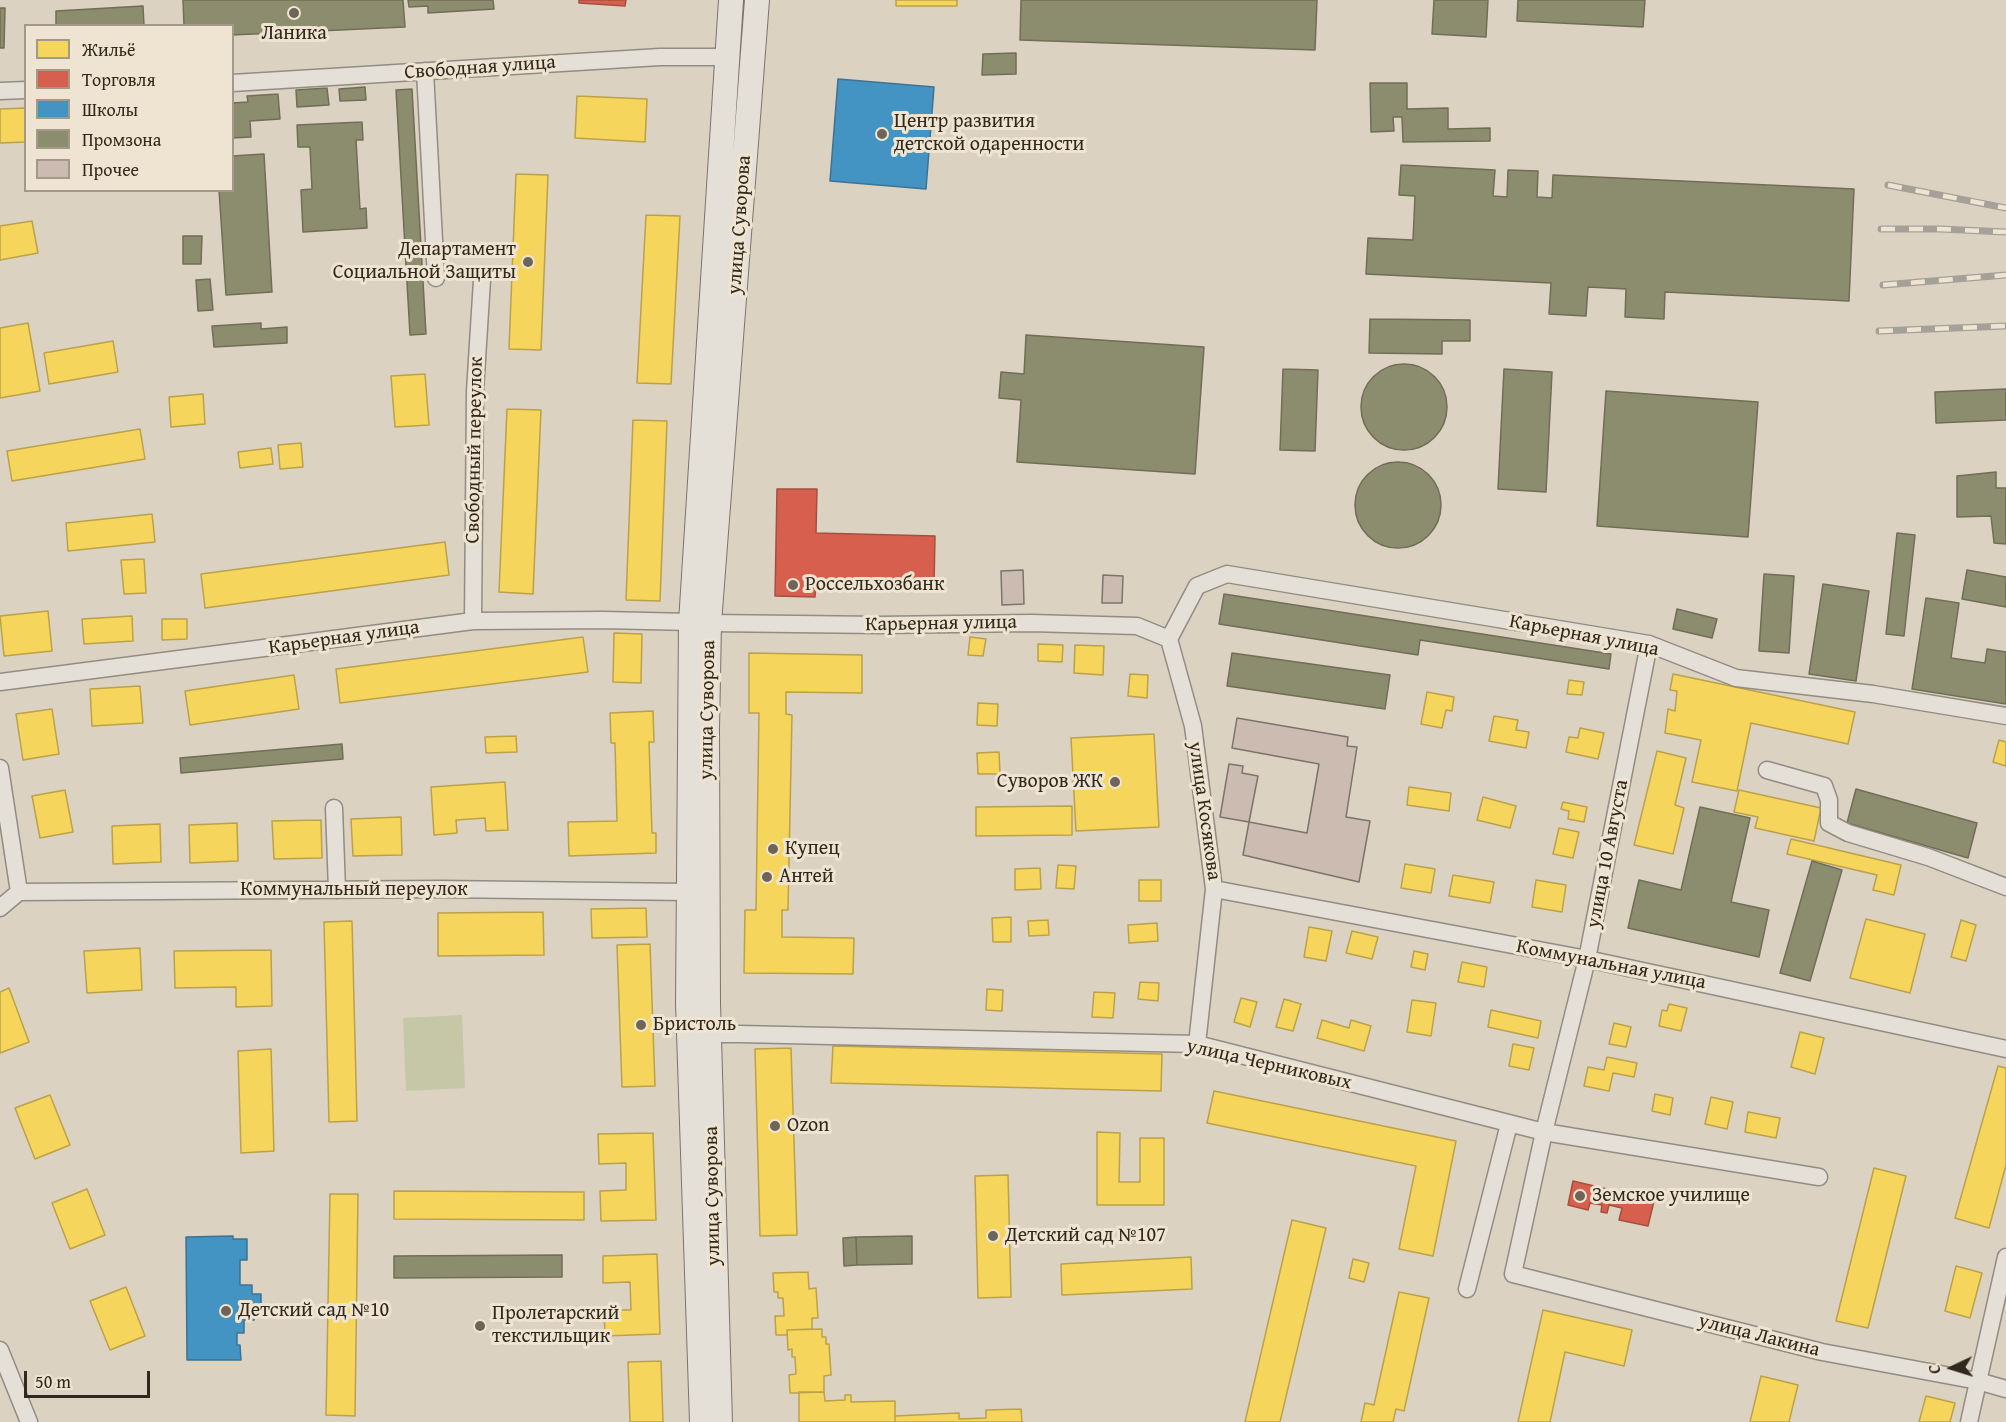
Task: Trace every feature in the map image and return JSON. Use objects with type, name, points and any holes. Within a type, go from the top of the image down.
[{"type":"main road","name":"улица Суворова","points":[[702,1422],[688,1003],[688,892],[731,0]]},
{"type":"main road","name":"улица Суворова","points":[[720,1422],[709,1035],[707,800],[700,622],[757,0]]},
{"type":"street","name":"Свободная улица","points":[[234,83],[660,57],[727,57]]},
{"type":"street","points":[[425,71],[436,278]]},
{"type":"street","points":[[0,91],[24,90]]},
{"type":"street","name":"Свободный переулок","points":[[473,621],[475,403],[482,280]]},
{"type":"street","name":"Карьерная улица","points":[[0,682],[473,621],[603,620],[868,625],[1031,623],[1137,626],[1169,639],[1197,586],[1227,574],[1648,644],[1736,678],[1873,694],[2006,716]]},
{"type":"street","name":"улица Косякова","points":[[1169,639],[1193,726],[1214,889],[1197,1044]]},
{"type":"street","name":"улица 10 Августа","points":[[1513,1274],[1544,1132],[1587,959],[1648,644]]},
{"type":"street","points":[[0,768],[19,892],[0,908]]},
{"type":"street","points":[[1767,770],[1824,786],[1829,800],[1829,823],[1848,833],[1928,857],[2006,886]]},
{"type":"street","points":[[334,808],[338,890]]},
{"type":"street","name":"Коммунальная улица","points":[[1214,889],[1587,959],[2006,1049]]},
{"type":"street","name":"Коммунальный переулок","points":[[19,892],[556,890],[688,892]]},
{"type":"street","name":"улица Черниковых","points":[[709,1035],[1197,1044],[1544,1132],[1819,1177]]},
{"type":"street","points":[[1467,1289],[1509,1124]]},
{"type":"street","points":[[1969,1422],[2006,1257]]},
{"type":"street","name":"улица Лакина","points":[[1513,1274],[1822,1352],[1978,1381],[2006,1389]]},
{"type":"street","points":[[0,1350],[29,1422]]},
{"type":"green space","points":[[462,1015],[465,1088],[406,1091],[403,1018]]},
{"type":"building: Жильё","points":[[896,0],[957,0],[957,6],[896,6]]},
{"type":"building: Жильё","points":[[577,96],[647,99],[645,142],[575,138]]},
{"type":"building: Жильё","points":[[24,108],[24,142],[0,143],[0,109]]},
{"type":"building: Жильё","name":"Департамент Социальной Защиты","points":[[516,174],[548,175],[541,350],[509,349]]},
{"type":"building: Жильё","points":[[646,215],[680,216],[671,384],[637,383]]},
{"type":"building: Жильё","points":[[32,221],[38,253],[0,260],[0,226]]},
{"type":"building: Жильё","points":[[28,323],[40,391],[0,398],[0,328]]},
{"type":"building: Жильё","points":[[113,341],[118,372],[49,384],[44,353]]},
{"type":"building: Жильё","points":[[425,374],[429,425],[395,427],[391,376]]},
{"type":"building: Жильё","points":[[203,394],[205,424],[171,427],[169,397]]},
{"type":"building: Жильё","points":[[507,409],[541,410],[533,594],[499,592]]},
{"type":"building: Жильё","points":[[633,420],[667,421],[660,601],[626,600]]},
{"type":"building: Жильё","points":[[140,429],[145,459],[12,481],[7,451]]},
{"type":"building: Жильё","points":[[301,443],[303,467],[280,469],[278,445]]},
{"type":"building: Жильё","points":[[271,448],[273,464],[240,468],[238,452]]},
{"type":"building: Жильё","points":[[152,514],[155,542],[68,551],[66,523]]},
{"type":"building: Жильё","points":[[445,542],[449,575],[205,608],[201,574]]},
{"type":"building: Жильё","points":[[144,559],[146,593],[124,594],[121,560]]},
{"type":"building: Жильё","points":[[48,611],[52,651],[4,656],[0,616]]},
{"type":"building: Жильё","points":[[132,616],[133,641],[84,644],[82,619]]},
{"type":"building: Жильё","points":[[162,619],[187,619],[187,639],[162,640]]},
{"type":"building: Жильё","points":[[614,633],[642,634],[641,683],[613,682]]},
{"type":"building: Жильё","points":[[583,637],[588,672],[340,703],[336,669]]},
{"type":"building: Жильё","points":[[970,637],[986,639],[983,656],[968,655]]},
{"type":"building: Жильё","points":[[1038,644],[1063,645],[1062,662],[1038,661]]},
{"type":"building: Жильё","points":[[1075,645],[1104,646],[1103,675],[1074,673]]},
{"type":"building: Жильё","points":[[749,653],[862,655],[862,693],[786,692],[786,714],[792,715],[788,910],[782,910],[782,937],[854,938],[853,974],[744,973],[745,910],[756,910],[759,713],[749,713]]},
{"type":"building: Жильё","points":[[1130,674],[1148,675],[1147,698],[1128,696]]},
{"type":"building: Жильё","points":[[1673,674],[1855,712],[1848,744],[1751,723],[1737,791],[1692,782],[1701,740],[1665,733],[1668,709],[1675,711],[1677,691],[1670,690]]},
{"type":"building: Жильё","points":[[294,675],[299,709],[190,725],[185,691]]},
{"type":"building: Жильё","points":[[1569,680],[1584,682],[1582,695],[1567,694]]},
{"type":"building: Жильё","points":[[140,686],[143,723],[92,726],[90,689]]},
{"type":"building: Жильё","points":[[1427,692],[1454,697],[1452,711],[1446,710],[1442,728],[1421,724]]},
{"type":"building: Жильё","points":[[978,703],[998,704],[997,726],[977,725]]},
{"type":"building: Жильё","points":[[52,709],[59,754],[23,760],[16,714]]},
{"type":"building: Жильё","points":[[653,711],[654,742],[649,742],[652,833],[656,833],[656,853],[569,856],[568,822],[617,821],[615,743],[611,743],[610,713]]},
{"type":"building: Жильё","points":[[1494,716],[1518,720],[1516,730],[1529,732],[1526,748],[1489,741]]},
{"type":"building: Жильё","points":[[1580,728],[1604,733],[1598,759],[1566,752],[1569,737],[1578,738]]},
{"type":"building: Жильё","name":"Суворов ЖК","points":[[1154,734],[1159,827],[1076,831],[1071,738]]},
{"type":"building: Жильё","points":[[516,736],[517,752],[486,753],[485,737]]},
{"type":"building: Жильё","points":[[1999,740],[2006,742],[2006,766],[1993,762]]},
{"type":"building: Жильё","points":[[1657,751],[1686,758],[1675,805],[1684,808],[1673,854],[1634,845]]},
{"type":"building: Жильё","points":[[999,752],[1000,774],[978,774],[977,753]]},
{"type":"building: Жильё","points":[[505,782],[508,830],[486,831],[485,818],[456,820],[457,833],[434,835],[431,787]]},
{"type":"building: Жильё","points":[[1409,787],[1451,793],[1449,811],[1407,805]]},
{"type":"building: Жильё","points":[[65,790],[73,832],[40,838],[32,796]]},
{"type":"building: Жильё","points":[[1739,790],[1821,808],[1814,841],[1755,828],[1758,817],[1734,812]]},
{"type":"building: Жильё","points":[[1483,797],[1516,806],[1510,828],[1477,820]]},
{"type":"building: Жильё","points":[[1563,802],[1587,807],[1584,822],[1568,819],[1569,811],[1561,809]]},
{"type":"building: Жильё","points":[[1072,806],[1072,835],[976,836],[976,807]]},
{"type":"building: Жильё","points":[[401,817],[402,855],[353,856],[351,819]]},
{"type":"building: Жильё","points":[[321,820],[322,858],[274,859],[272,821]]},
{"type":"building: Жильё","points":[[237,823],[238,861],[190,863],[189,825]]},
{"type":"building: Жильё","points":[[160,824],[161,862],[113,864],[112,826]]},
{"type":"building: Жильё","points":[[1559,828],[1579,832],[1573,858],[1553,854]]},
{"type":"building: Жильё","points":[[1791,839],[1901,865],[1894,895],[1873,890],[1877,875],[1787,854]]},
{"type":"building: Жильё","points":[[1405,864],[1435,869],[1431,893],[1401,888]]},
{"type":"building: Жильё","points":[[1058,865],[1076,866],[1074,889],[1056,888]]},
{"type":"building: Жильё","points":[[1040,868],[1041,889],[1015,890],[1015,869]]},
{"type":"building: Жильё","points":[[1453,875],[1494,882],[1490,903],[1449,896]]},
{"type":"building: Жильё","points":[[1139,880],[1161,880],[1161,901],[1139,901]]},
{"type":"building: Жильё","points":[[1536,880],[1566,885],[1562,912],[1532,907]]},
{"type":"building: Жильё","points":[[646,908],[647,937],[592,938],[591,909]]},
{"type":"building: Жильё","points":[[543,912],[544,955],[438,956],[438,913]]},
{"type":"building: Жильё","points":[[1011,917],[1011,942],[993,942],[992,918]]},
{"type":"building: Жильё","points":[[1866,919],[1925,934],[1910,993],[1850,978]]},
{"type":"building: Жильё","points":[[1048,920],[1049,935],[1029,936],[1028,921]]},
{"type":"building: Жильё","points":[[1961,920],[1976,925],[1966,961],[1951,957]]},
{"type":"building: Жильё","points":[[352,921],[357,1121],[329,1122],[324,922]]},
{"type":"building: Жильё","points":[[1157,923],[1158,941],[1129,943],[1128,925]]},
{"type":"building: Жильё","points":[[1309,927],[1332,931],[1326,961],[1304,957]]},
{"type":"building: Жильё","points":[[1352,931],[1378,937],[1372,959],[1346,953]]},
{"type":"building: Жильё","points":[[650,944],[655,1086],[622,1087],[617,945]]},
{"type":"building: Жильё","points":[[140,948],[142,990],[87,993],[84,951]]},
{"type":"building: Жильё","points":[[271,950],[272,1006],[236,1007],[236,987],[175,988],[174,951]]},
{"type":"building: Жильё","points":[[1414,951],[1428,954],[1425,970],[1411,967]]},
{"type":"building: Жильё","points":[[1462,962],[1487,967],[1484,987],[1458,982]]},
{"type":"building: Жильё","points":[[1140,982],[1159,983],[1158,1001],[1138,999]]},
{"type":"building: Жильё","points":[[9,988],[29,1042],[0,1053],[0,992]]},
{"type":"building: Жильё","points":[[987,989],[1003,990],[1002,1011],[986,1010]]},
{"type":"building: Жильё","points":[[1094,992],[1115,993],[1113,1018],[1092,1017]]},
{"type":"building: Жильё","points":[[1241,998],[1257,1002],[1250,1027],[1234,1022]]},
{"type":"building: Жильё","points":[[1284,999],[1301,1004],[1293,1031],[1276,1027]]},
{"type":"building: Жильё","points":[[1412,1000],[1436,1003],[1431,1036],[1407,1032]]},
{"type":"building: Жильё","points":[[1669,1004],[1687,1008],[1681,1031],[1659,1026],[1662,1010],[1667,1011]]},
{"type":"building: Жильё","points":[[1491,1010],[1541,1021],[1538,1038],[1488,1027]]},
{"type":"building: Жильё","points":[[1322,1020],[1349,1028],[1351,1020],[1371,1026],[1364,1051],[1317,1038]]},
{"type":"building: Жильё","points":[[1614,1023],[1631,1027],[1626,1047],[1609,1044]]},
{"type":"building: Жильё","points":[[1800,1032],[1824,1038],[1815,1074],[1791,1067]]},
{"type":"building: Жильё","points":[[1513,1044],[1534,1048],[1529,1070],[1509,1066]]},
{"type":"building: Жильё","points":[[833,1046],[1162,1054],[1161,1091],[831,1083]]},
{"type":"building: Жильё","points":[[791,1048],[797,1235],[760,1236],[755,1049]]},
{"type":"building: Жильё","points":[[271,1049],[274,1151],[241,1153],[238,1051]]},
{"type":"building: Жильё","points":[[1607,1057],[1637,1063],[1634,1077],[1613,1073],[1609,1091],[1584,1086],[1588,1067],[1604,1070]]},
{"type":"building: Жильё","points":[[1998,1066],[2006,1068],[2006,1165],[1989,1228],[1955,1218]]},
{"type":"building: Жильё","points":[[1214,1091],[1456,1141],[1433,1256],[1399,1249],[1416,1166],[1207,1123]]},
{"type":"building: Жильё","points":[[1655,1094],[1673,1098],[1670,1115],[1652,1111]]},
{"type":"building: Жильё","points":[[50,1095],[70,1145],[35,1159],[15,1108]]},
{"type":"building: Жильё","points":[[1711,1097],[1733,1102],[1727,1129],[1705,1124]]},
{"type":"building: Жильё","points":[[1748,1112],[1780,1118],[1776,1138],[1745,1132]]},
{"type":"building: Жильё","points":[[1097,1132],[1120,1133],[1119,1182],[1140,1182],[1140,1138],[1164,1138],[1164,1205],[1097,1205]]},
{"type":"building: Жильё","points":[[653,1133],[656,1220],[601,1221],[600,1191],[626,1190],[626,1163],[599,1164],[598,1134]]},
{"type":"building: Жильё","points":[[1874,1168],[1906,1176],[1868,1328],[1836,1321]]},
{"type":"building: Жильё","name":"Детский сад №107","points":[[1008,1175],[1011,1297],[978,1298],[975,1176]]},
{"type":"building: Жильё","points":[[87,1189],[105,1235],[70,1249],[52,1203]]},
{"type":"building: Жильё","points":[[394,1191],[584,1192],[584,1220],[394,1219]]},
{"type":"building: Жильё","points":[[330,1194],[358,1194],[355,1416],[326,1415]]},
{"type":"building: Жильё","points":[[1292,1220],[1326,1228],[1280,1422],[1245,1422]]},
{"type":"building: Жильё","points":[[657,1254],[660,1334],[605,1336],[604,1310],[631,1310],[630,1282],[603,1283],[603,1256]]},
{"type":"building: Жильё","points":[[1191,1257],[1192,1289],[1062,1295],[1061,1264]]},
{"type":"building: Жильё","points":[[1353,1259],[1369,1263],[1364,1282],[1349,1278]]},
{"type":"building: Жильё","points":[[1956,1266],[1982,1273],[1970,1318],[1945,1311]]},
{"type":"building: Жильё","points":[[808,1272],[809,1289],[816,1288],[818,1318],[812,1318],[812,1329],[787,1330],[787,1335],[776,1335],[775,1316],[784,1316],[783,1298],[778,1298],[778,1292],[774,1292],[773,1273]]},
{"type":"building: Жильё","points":[[126,1287],[145,1336],[110,1350],[90,1301]]},
{"type":"building: Жильё","points":[[1399,1292],[1429,1298],[1404,1411],[1396,1409],[1393,1422],[1361,1422],[1365,1403],[1374,1405]]},
{"type":"building: Жильё","points":[[1543,1310],[1632,1330],[1624,1366],[1565,1352],[1550,1422],[1518,1422]]},
{"type":"building: Жильё","points":[[822,1329],[822,1337],[826,1337],[826,1344],[829,1344],[831,1375],[824,1376],[824,1392],[790,1393],[789,1375],[796,1374],[795,1357],[792,1357],[792,1349],[788,1350],[787,1330]]},
{"type":"building: Жильё","points":[[661,1361],[663,1422],[630,1422],[628,1362]]},
{"type":"building: Жильё","points":[[1761,1376],[1798,1385],[1789,1422],[1750,1422]]},
{"type":"building: Жильё","points":[[799,1392],[824,1392],[825,1401],[845,1400],[845,1395],[851,1395],[851,1402],[895,1401],[895,1422],[799,1422]]},
{"type":"building: Жильё","points":[[1926,1396],[1955,1403],[1950,1422],[1919,1422]]},
{"type":"building: Жильё","points":[[1021,1409],[1022,1422],[895,1422],[895,1416],[959,1413],[959,1419],[986,1418],[986,1410]]},
{"type":"building: Торговля","points":[[579,0],[626,0],[625,6],[579,3]]},
{"type":"building: Торговля","points":[[777,489],[817,489],[816,533],[935,536],[934,585],[816,583],[815,597],[775,596]]},
{"type":"building: Торговля","points":[[1573,1181],[1628,1194],[1629,1191],[1655,1197],[1648,1226],[1619,1220],[1622,1208],[1609,1205],[1607,1213],[1601,1212],[1602,1205],[1590,1203],[1588,1210],[1568,1205]]},
{"type":"building: Школы","name":"Центр развития детской одаренности","points":[[838,79],[934,87],[926,189],[830,181]]},
{"type":"building: Школы","points":[[233,1236],[233,1239],[247,1239],[247,1260],[240,1260],[240,1285],[252,1285],[252,1294],[261,1294],[261,1306],[254,1306],[254,1320],[244,1320],[244,1333],[237,1333],[241,1360],[187,1360],[186,1237]]},
{"type":"building: Промзона","name":"Ланика","points":[[183,0],[403,0],[405,27],[234,35],[234,24],[184,24]]},
{"type":"building: Промзона","points":[[408,0],[493,0],[494,9],[428,13],[428,6],[409,7]]},
{"type":"building: Промзона","points":[[1021,0],[1317,0],[1315,50],[1020,40]]},
{"type":"building: Промзона","points":[[1434,0],[1488,0],[1486,37],[1432,34]]},
{"type":"building: Промзона","points":[[1518,0],[1645,0],[1643,27],[1517,21]]},
{"type":"building: Промзона","points":[[143,6],[144,24],[56,24],[56,11]]},
{"type":"building: Промзона","points":[[0,8],[5,8],[4,48],[0,48]]},
{"type":"building: Промзона","points":[[1016,53],[1016,74],[982,75],[983,54]]},
{"type":"building: Промзона","points":[[1370,83],[1407,83],[1407,109],[1448,108],[1448,129],[1490,128],[1490,141],[1403,142],[1402,117],[1393,117],[1394,131],[1371,132]]},
{"type":"building: Промзона","points":[[365,87],[366,100],[340,101],[339,89]]},
{"type":"building: Промзона","points":[[327,88],[329,105],[297,107],[296,90]]},
{"type":"building: Промзона","points":[[412,89],[426,334],[410,335],[396,90]]},
{"type":"building: Промзона","points":[[278,94],[280,119],[250,121],[251,137],[234,138],[234,103],[248,102],[247,96]]},
{"type":"building: Промзона","points":[[362,122],[363,140],[356,140],[360,209],[366,208],[367,228],[303,232],[301,190],[312,189],[310,147],[298,147],[297,125]]},
{"type":"building: Промзона","points":[[264,154],[272,292],[226,295],[219,192],[234,192],[234,156]]},
{"type":"building: Промзона","points":[[1401,165],[1495,170],[1493,196],[1507,197],[1508,170],[1538,171],[1537,197],[1552,198],[1553,175],[1854,189],[1849,301],[1665,292],[1664,319],[1625,317],[1626,289],[1588,287],[1586,316],[1549,314],[1551,283],[1366,274],[1368,238],[1413,240],[1415,196],[1399,195]]},
{"type":"building: Промзона","points":[[183,236],[202,236],[201,264],[183,264]]},
{"type":"building: Промзона","points":[[210,279],[213,310],[198,311],[196,280]]},
{"type":"building: Промзона","points":[[1370,319],[1470,320],[1470,341],[1442,341],[1442,354],[1369,353]]},
{"type":"building: Промзона","points":[[261,323],[261,329],[287,327],[287,343],[214,347],[212,326]]},
{"type":"building: Промзона","points":[[1026,335],[1204,347],[1195,474],[1017,462],[1021,400],[999,398],[1001,372],[1024,374]]},
{"type":"building: Промзона","points":[[1404,364],[1420,368],[1434,377],[1443,391],[1447,407],[1443,423],[1434,437],[1420,446],[1404,450],[1388,446],[1374,437],[1365,423],[1361,407],[1365,391],[1374,377],[1388,368]]},
{"type":"building: Промзона","points":[[1283,369],[1318,370],[1315,451],[1280,450]]},
{"type":"building: Промзона","points":[[1504,369],[1552,372],[1546,492],[1498,489]]},
{"type":"building: Промзона","points":[[2006,389],[2006,420],[1936,423],[1935,392]]},
{"type":"building: Промзона","points":[[1606,391],[1758,402],[1748,537],[1597,526]]},
{"type":"building: Промзона","points":[[1398,462],[1414,466],[1428,475],[1437,489],[1441,505],[1437,521],[1428,535],[1414,544],[1398,548],[1382,544],[1368,535],[1359,521],[1355,505],[1359,489],[1368,475],[1382,466]]},
{"type":"building: Промзона","points":[[1996,472],[1996,488],[2006,488],[2006,544],[1994,543],[1991,516],[1957,517],[1957,476]]},
{"type":"building: Промзона","points":[[1897,533],[1915,535],[1904,636],[1886,634]]},
{"type":"building: Промзона","points":[[1967,570],[2006,577],[2006,607],[1962,599]]},
{"type":"building: Промзона","points":[[1764,574],[1794,576],[1789,653],[1759,651]]},
{"type":"building: Промзона","points":[[1823,584],[1869,591],[1856,681],[1809,674]]},
{"type":"building: Промзона","points":[[1224,594],[1611,654],[1609,669],[1420,640],[1418,655],[1219,624]]},
{"type":"building: Промзона","points":[[1926,598],[1959,603],[1951,658],[1985,663],[1987,649],[2006,652],[2006,704],[1912,689]]},
{"type":"building: Промзона","points":[[1677,609],[1717,619],[1712,638],[1673,629]]},
{"type":"building: Промзона","points":[[1232,653],[1390,675],[1385,709],[1227,686]]},
{"type":"building: Промзона","points":[[342,744],[343,759],[181,773],[180,758]]},
{"type":"building: Промзона","points":[[1856,789],[1977,823],[1968,858],[1847,823]]},
{"type":"building: Промзона","points":[[1700,807],[1750,818],[1731,902],[1769,910],[1759,957],[1628,928],[1639,880],[1681,890]]},
{"type":"building: Промзона","points":[[1812,861],[1842,870],[1810,981],[1780,973]]},
{"type":"building: Промзона","points":[[912,1236],[912,1264],[857,1265],[856,1237]]},
{"type":"building: Промзона","points":[[856,1237],[857,1265],[844,1266],[843,1238]]},
{"type":"building: Промзона","points":[[562,1255],[562,1277],[394,1278],[394,1256]]},
{"type":"building: Прочее","points":[[1023,570],[1024,604],[1002,605],[1001,571]]},
{"type":"building: Прочее","points":[[1103,575],[1123,576],[1122,603],[1102,603]]},
{"type":"building: Прочее","points":[[1237,718],[1348,737],[1347,746],[1357,747],[1346,817],[1370,821],[1359,882],[1243,855],[1249,822],[1307,833],[1319,764],[1232,748]]},
{"type":"building: Прочее","points":[[1229,764],[1243,766],[1242,773],[1258,776],[1249,822],[1220,817]]},
{"type":"railway","points":[[1888,185],[2006,208]]},
{"type":"railway","points":[[1881,229],[2006,232]]},
{"type":"railway","points":[[1883,285],[2006,275]]},
{"type":"railway","points":[[1879,331],[2006,326]]},
{"type":"place","name":"Ланика","points":[[294,13]]},
{"type":"place","name":"Центр развития детской одаренности","points":[[882,134]]},
{"type":"place","name":"Департамент Социальной Защиты","points":[[528,262]]},
{"type":"place","name":"Россельхозбанк","points":[[793,585]]},
{"type":"place","name":"Суворов ЖК","points":[[1115,782]]},
{"type":"place","name":"Купец","points":[[773,849]]},
{"type":"place","name":"Антей","points":[[767,877]]},
{"type":"place","name":"Бристоль","points":[[641,1025]]},
{"type":"place","name":"Ozon","points":[[775,1126]]},
{"type":"place","name":"Земское училище","points":[[1580,1196]]},
{"type":"place","name":"Детский сад №107","points":[[993,1236]]},
{"type":"place","name":"Детский сад №10","points":[[226,1311]]},
{"type":"place","name":"Пролетарский текстильщик","points":[[480,1326]]}]
